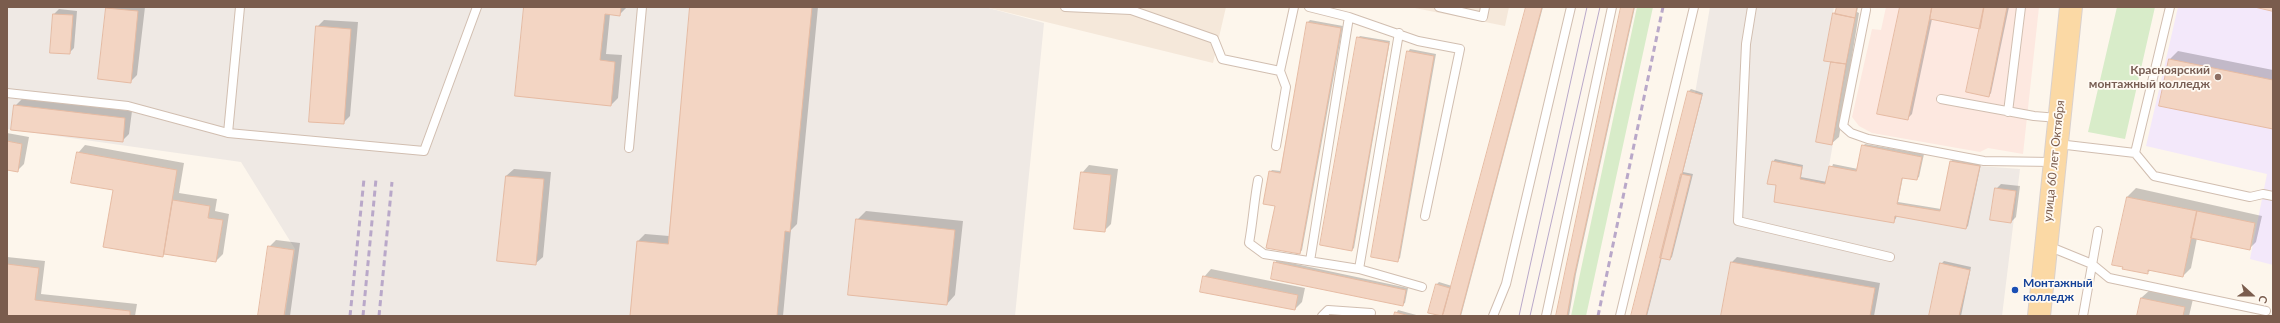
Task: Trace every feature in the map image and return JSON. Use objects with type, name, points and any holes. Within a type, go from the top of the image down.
[{"type":"main road","name":"улица 60 лет Октября","points":[[2039,316],[2045,245],[2072,9]]},
{"type":"lane","points":[[228,133],[240,7]]},
{"type":"lane","points":[[7,93],[128,106],[228,133],[424,152],[477,7]]},
{"type":"lane","points":[[629,148],[642,7]]},
{"type":"lane","points":[[1065,7],[1131,10],[1214,39],[1222,59],[1280,71]]},
{"type":"lane","points":[[1276,146],[1286,87],[1280,71],[1294,7]]},
{"type":"lane","points":[[1309,7],[1349,17],[1399,33],[1418,41],[1460,49],[1425,216]]},
{"type":"lane","points":[[1439,7],[1483,17],[1485,7]]},
{"type":"lane","points":[[1493,316],[1506,284],[1571,7]]},
{"type":"lane","points":[[1546,316],[1612,7]]},
{"type":"lane","points":[[1620,316],[1694,7]]},
{"type":"lane","points":[[1752,7],[1746,44],[1738,222],[1890,257]]},
{"type":"lane","points":[[2008,112],[2021,7]]},
{"type":"lane","points":[[2134,153],[2170,7]]},
{"type":"lane","points":[[1866,10],[1843,126],[1851,133],[1868,139],[1984,161],[2055,153],[2134,153],[2154,176],[2250,197],[2263,194],[2273,196]]},
{"type":"lane","points":[[1310,261],[1349,17]]},
{"type":"lane","points":[[1359,269],[1399,33]]},
{"type":"lane","points":[[1941,99],[2008,112],[2059,118]]},
{"type":"lane","points":[[1258,180],[1253,203],[1255,212],[1249,243],[1264,254],[1359,269],[1422,287]]},
{"type":"lane","points":[[2083,316],[2098,231]]},
{"type":"lane","points":[[2045,245],[2092,264],[2109,278],[2266,311]]},
{"type":"lane","points":[[1322,316],[1328,310],[1371,313]]},
{"type":"shaded area","points":[[7,7],[985,7],[1044,23],[1015,316],[285,316],[295,249],[241,162],[7,129]]},
{"type":"shaded area","points":[[985,7],[1226,7],[1213,63]]},
{"type":"shaded area","points":[[1410,7],[1509,7],[1505,26]]},
{"type":"shaded area","points":[[1710,7],[1834,7],[1833,13],[1855,18],[1829,166],[1856,171],[1897,204],[1940,211],[1950,161],[1980,166],[2020,169],[2002,316],[1646,316],[1681,174]]},
{"type":"shaded area","points":[[1886,7],[2039,7],[2023,154],[1988,148],[1980,152],[1872,133],[1859,126],[1852,117],[1872,29],[1881,30]]},
{"type":"shaded area","name":"Красноярский монтажный колледж","points":[[2178,7],[2273,7],[2273,265],[2250,259],[2267,174],[2146,146]]},
{"type":"green space","points":[[1637,7],[1653,7],[1586,316],[1571,316]]},
{"type":"green space","points":[[2117,7],[2155,7],[2125,139],[2088,132]]},
{"type":"building","points":[[524,7],[621,7],[620,16],[605,14],[600,60],[615,62],[611,106],[515,96]]},
{"type":"building","points":[[690,7],[812,7],[790,232],[785,231],[777,316],[630,316],[637,241],[668,244]]},
{"type":"building","points":[[1526,7],[1542,7],[1460,316],[1443,316]]},
{"type":"building","points":[[1621,7],[1634,7],[1574,277],[1567,316],[1556,316]]},
{"type":"building","points":[[1837,7],[1857,7],[1855,18],[1835,14]]},
{"type":"building","points":[[1900,7],[1932,7],[1908,120],[1877,114]]},
{"type":"building","points":[[1932,7],[1984,7],[1980,29],[1930,19]]},
{"type":"building","points":[[1984,7],[2007,7],[1989,97],[1966,92]]},
{"type":"building","points":[[2255,7],[2273,7],[2273,11]]},
{"type":"building","points":[[106,8],[138,11],[131,83],[98,79]]},
{"type":"building","points":[[1833,13],[1855,18],[1846,64],[1824,61]]},
{"type":"building","points":[[53,14],[73,15],[70,54],[50,53]]},
{"type":"building","points":[[1307,22],[1341,28],[1300,254],[1266,248],[1275,206],[1263,204],[1269,171],[1280,173]]},
{"type":"building","points":[[316,26],[351,29],[344,124],[309,122]]},
{"type":"building","points":[[1357,37],[1389,43],[1352,251],[1320,245]]},
{"type":"building","points":[[1407,51],[1434,56],[1398,262],[1371,257]]},
{"type":"building","points":[[2169,59],[2273,80],[2273,129],[2159,106]]},
{"type":"building","points":[[1831,62],[1846,64],[1832,145],[1816,142]]},
{"type":"building","points":[[1688,91],[1702,95],[1646,316],[1631,316]]},
{"type":"building","points":[[14,105],[125,118],[123,142],[11,130]]},
{"type":"building","points":[[7,141],[22,144],[18,172],[7,170]]},
{"type":"building","points":[[1862,145],[1922,157],[1917,180],[1902,178],[1897,204],[1940,211],[1950,161],[1980,166],[1966,229],[1895,216],[1894,223],[1774,202],[1776,185],[1767,184],[1772,161],[1802,167],[1800,179],[1825,184],[1829,166],[1856,171]]},
{"type":"building","points":[[77,152],[177,170],[163,257],[103,247],[113,190],[71,183]]},
{"type":"building","points":[[1081,172],[1111,175],[1105,232],[1074,229]]},
{"type":"building","points":[[1681,174],[1691,176],[1670,260],[1660,258]]},
{"type":"building","points":[[506,176],[544,179],[536,265],[497,261]]},
{"type":"building","points":[[1995,188],[2016,191],[2011,223],[1990,220]]},
{"type":"building","points":[[2127,197],[2197,211],[2183,277],[2148,270],[2148,274],[2122,269],[2123,267],[2112,265]]},
{"type":"building","points":[[173,200],[210,206],[208,218],[223,220],[216,262],[164,254]]},
{"type":"building","points":[[2197,211],[2255,223],[2250,250],[2191,238]]},
{"type":"building","points":[[856,219],[955,230],[947,305],[848,295]]},
{"type":"building","points":[[268,246],[294,250],[284,316],[258,316]]},
{"type":"building","points":[[1274,262],[1406,290],[1403,306],[1271,279]]},
{"type":"building","points":[[1731,262],[1875,288],[1870,316],[1721,316]]},
{"type":"building","points":[[1940,263],[1970,270],[1959,316],[1929,316]]},
{"type":"building","points":[[7,264],[39,268],[35,300],[130,311],[130,316],[7,316]]},
{"type":"building","points":[[1203,276],[1298,295],[1295,310],[1200,292]]},
{"type":"building","points":[[1436,284],[1450,288],[1442,316],[1428,313]]},
{"type":"building","points":[[2141,298],[2185,307],[2183,316],[2137,316]]},
{"type":"building","points":[[1395,312],[1410,316],[1394,316]]},
{"type":"tram line","points":[[1519,316],[1587,7]]},
{"type":"tram line","points":[[1530,316],[1600,7]]},
{"type":"railway","points":[[1598,316],[1663,7]]},
{"type":"railway","points":[[350,316],[364,179]]},
{"type":"railway","points":[[363,316],[376,179]]},
{"type":"railway","points":[[379,316],[392,182]]},
{"type":"place","name":"Красноярский монтажный колледж","points":[[2218,77]]},
{"type":"place","name":"Монтажный колледж","points":[[2015,290]]}]
